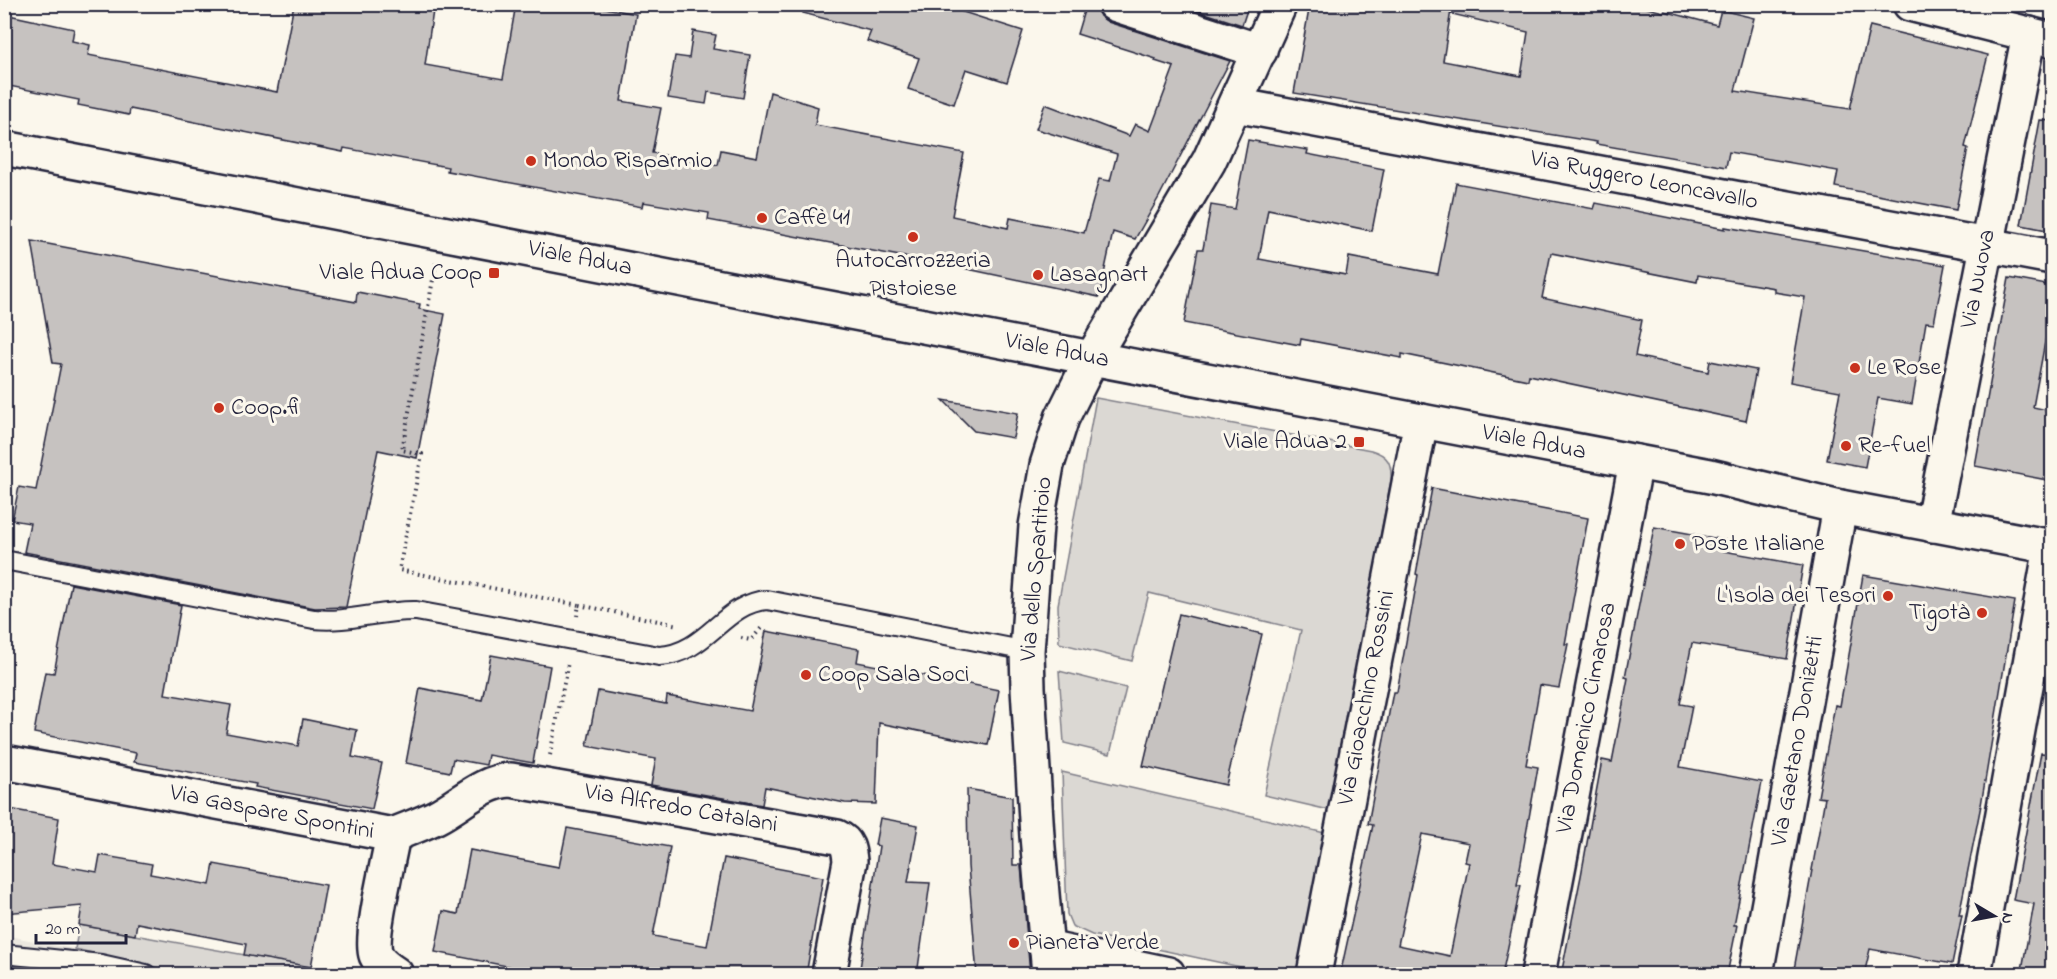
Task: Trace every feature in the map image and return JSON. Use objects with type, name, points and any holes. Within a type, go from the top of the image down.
[{"type":"street","points":[[1114,4],[1260,51]]},
{"type":"street","name":"Via dello Spartitoio","points":[[1047,961],[1037,836],[1028,651],[1036,526],[1047,465],[1062,418],[1092,358],[1196,185],[1280,4]]},
{"type":"street","points":[[1910,4],[2041,37]]},
{"type":"street","name":"Via Nuova","points":[[1932,525],[1986,244],[2041,37]]},
{"type":"street","name":"Via Ruggero Leoncavallo","points":[[1235,105],[2052,257]]},
{"type":"street","name":"Viale Adua","points":[[4,148],[1710,476],[1840,507],[2052,547]]},
{"type":"street","name":"Viale Adua","points":[[4,166],[61,159]]},
{"type":"street","name":"Via Gioacchino Rossini","points":[[1314,975],[1421,422]]},
{"type":"street","name":"Via Domenico Cimarosa","points":[[1538,975],[1636,462]]},
{"type":"street","name":"Via Gaetano Donizetti","points":[[1756,975],[1840,507]]},
{"type":"street","points":[[1974,975],[2052,547]]},
{"type":"street","name":"Via Gaspare Spontini","points":[[4,762],[393,835],[375,930],[374,948],[382,964],[396,975]]},
{"type":"street","name":"Via Alfredo Catalani","points":[[393,835],[435,818],[485,786],[500,780],[544,785],[819,833],[843,840],[850,851],[850,861],[830,975]]},
{"type":"street","points":[[1047,961],[1168,975]]},
{"type":"lane","points":[[4,560],[314,619],[333,620],[387,611],[416,611],[572,641],[669,656],[690,648],[745,605],[767,600],[1028,651]]},
{"type":"lane","points":[[4,954],[101,964],[145,974]]},
{"type":"path","points":[[442,233],[402,450],[422,454],[399,570],[751,640],[763,626]]},
{"type":"path","points":[[544,785],[579,605]]},
{"type":"shaded area","points":[[1096,398],[1371,450],[1388,460],[1391,480],[1329,810],[1264,795],[1301,630],[1149,593],[1132,661],[1059,643],[1058,605]]},
{"type":"shaded area","points":[[1059,671],[1126,688],[1110,754],[1064,743]]},
{"type":"shaded area","points":[[1062,772],[1325,833],[1297,974],[1273,974],[1092,935],[1072,926],[1067,914]]},
{"type":"shaded area","points":[[79,925],[311,967],[309,974],[184,974],[75,949]]},
{"type":"shaded area","points":[[4,935],[74,949],[184,974],[5,974]]},
{"type":"building","points":[[294,4],[434,4],[425,65],[503,79],[516,4],[585,4],[636,14],[621,101],[661,108],[652,153],[718,165],[721,150],[757,157],[770,92],[818,107],[815,125],[964,153],[952,216],[1008,228],[1010,218],[1084,233],[1099,179],[1110,181],[1117,154],[1036,129],[1045,104],[1129,136],[1135,124],[1150,131],[1174,67],[1077,34],[1086,4],[1096,4],[1100,16],[1108,22],[1230,61],[1135,239],[1113,232],[1099,297],[958,267],[708,220],[709,213],[643,202],[642,207],[447,171],[448,167],[344,148],[343,152],[130,109],[129,115],[78,105],[79,100],[4,85],[4,14],[74,29],[72,41],[90,45],[88,55],[277,92]]},
{"type":"building","points":[[804,4],[938,4],[1023,31],[1007,82],[966,69],[954,104],[908,89],[919,58],[867,41],[871,31],[803,13]]},
{"type":"building","points":[[1177,4],[1249,4],[1242,25]]},
{"type":"building","points":[[1310,4],[1452,4],[1443,61],[1521,76],[1528,32],[1452,14],[1453,4],[1632,4],[1717,25],[1721,10],[1754,18],[1735,91],[1850,109],[1870,26],[1988,55],[1965,147],[1968,148],[1956,210],[1835,187],[1838,171],[1729,152],[1726,167],[1596,144],[1597,142],[1294,93]]},
{"type":"building","points":[[693,31],[716,35],[713,49],[750,55],[743,98],[708,92],[706,104],[668,98],[675,56],[689,58]]},
{"type":"building","points":[[2040,120],[2052,121],[2052,231],[2021,225]]},
{"type":"building","points":[[1248,140],[1308,150],[1307,154],[1384,169],[1372,231],[1268,209],[1259,259],[1346,275],[1349,257],[1438,274],[1456,183],[1594,209],[1596,203],[1725,229],[1725,227],[1945,265],[1934,323],[1926,322],[1912,404],[1878,398],[1865,467],[1827,460],[1840,391],[1790,382],[1805,297],[1774,292],[1774,288],[1698,275],[1697,282],[1551,253],[1542,298],[1642,320],[1635,356],[1708,372],[1710,361],[1756,370],[1746,421],[1529,375],[1528,380],[1402,354],[1402,358],[1301,339],[1300,345],[1184,323],[1198,249],[1203,249],[1211,205],[1235,209]]},
{"type":"building","name":"Coop.fi","points":[[32,241],[356,302],[357,292],[420,304],[419,309],[445,314],[417,458],[378,450],[346,607],[315,608],[24,552],[30,523],[12,520],[19,487],[36,490],[61,364],[53,363]]},
{"type":"building","points":[[2009,278],[2052,286],[2052,304],[2033,407],[2052,411],[2052,481],[1975,466]]},
{"type":"building","points":[[943,400],[1018,413],[1013,438],[974,431]]},
{"type":"building","points":[[1432,488],[1588,518],[1559,688],[1540,685],[1526,765],[1538,767],[1517,885],[1521,885],[1502,975],[1340,975],[1373,825],[1368,824],[1393,692],[1397,692],[1418,575],[1416,574]],"holes":[[[1422,834],[1469,843],[1465,862],[1469,863],[1450,956],[1398,945]]]},
{"type":"building","points":[[1654,527],[1725,540],[1723,551],[1803,565],[1787,659],[1692,643],[1680,704],[1692,706],[1680,767],[1762,782],[1734,925],[1737,925],[1727,975],[1561,975],[1602,760],[1612,762],[1628,678],[1625,677]]},
{"type":"building","points":[[1863,575],[2015,601],[1981,805],[1959,915],[1962,915],[1952,964],[1870,949],[1864,975],[1793,975],[1825,798],[1818,797],[1835,705],[1840,706]]},
{"type":"building","points":[[71,584],[181,605],[165,694],[231,705],[226,733],[298,746],[303,719],[357,730],[352,757],[382,763],[372,809],[255,787],[256,784],[134,762],[136,753],[34,733],[45,672],[54,673]]},
{"type":"building","points":[[1179,614],[1262,634],[1226,785],[1143,766]]},
{"type":"building","points":[[766,631],[859,649],[857,662],[999,690],[988,745],[879,723],[876,804],[845,803],[765,787],[762,805],[651,785],[656,759],[587,746],[598,691],[666,704],[667,696],[750,711]]},
{"type":"building","points":[[491,655],[550,666],[533,763],[488,755],[486,765],[453,759],[450,772],[406,763],[420,688],[482,700]]},
{"type":"building","points":[[2041,753],[2052,754],[2052,975],[2021,975],[2034,904],[2013,900]]},
{"type":"building","points":[[967,789],[1012,797],[1013,865],[1021,865],[1030,975],[977,975],[968,866]]},
{"type":"building","points":[[4,808],[59,818],[52,864],[97,872],[100,855],[152,864],[150,874],[210,885],[214,864],[326,885],[311,967],[244,955],[246,944],[137,923],[135,935],[79,925],[82,906],[4,913]]},
{"type":"building","points":[[880,818],[918,825],[908,882],[930,883],[917,975],[859,975],[879,846],[875,845]]},
{"type":"building","points":[[567,828],[670,847],[653,936],[707,946],[724,858],[823,877],[806,975],[553,975],[435,952],[443,911],[458,914],[470,850],[559,867]]},
{"type":"place","name":"Mondo Risparmio","points":[[531,161]]},
{"type":"place","name":"Caffè 41","points":[[762,218]]},
{"type":"place","name":"Autocarrozzeria Pistoiese","points":[[913,237]]},
{"type":"place","name":"Viale Adua Coop","points":[[494,273]]},
{"type":"place","name":"Lasagnart","points":[[1038,275]]},
{"type":"place","name":"Le Rose","points":[[1855,368]]},
{"type":"place","name":"Coop.fi","points":[[219,408]]},
{"type":"place","name":"Viale Adua 2","points":[[1359,442]]},
{"type":"place","name":"Re-fuel","points":[[1846,446]]},
{"type":"place","name":"Poste Italiane","points":[[1680,544]]},
{"type":"place","name":"L'Isola dei Tesori","points":[[1888,596]]},
{"type":"place","name":"Tigotà","points":[[1982,613]]},
{"type":"place","name":"Coop Sala Soci","points":[[806,675]]},
{"type":"place","name":"Pianeta Verde","points":[[1014,943]]}]
